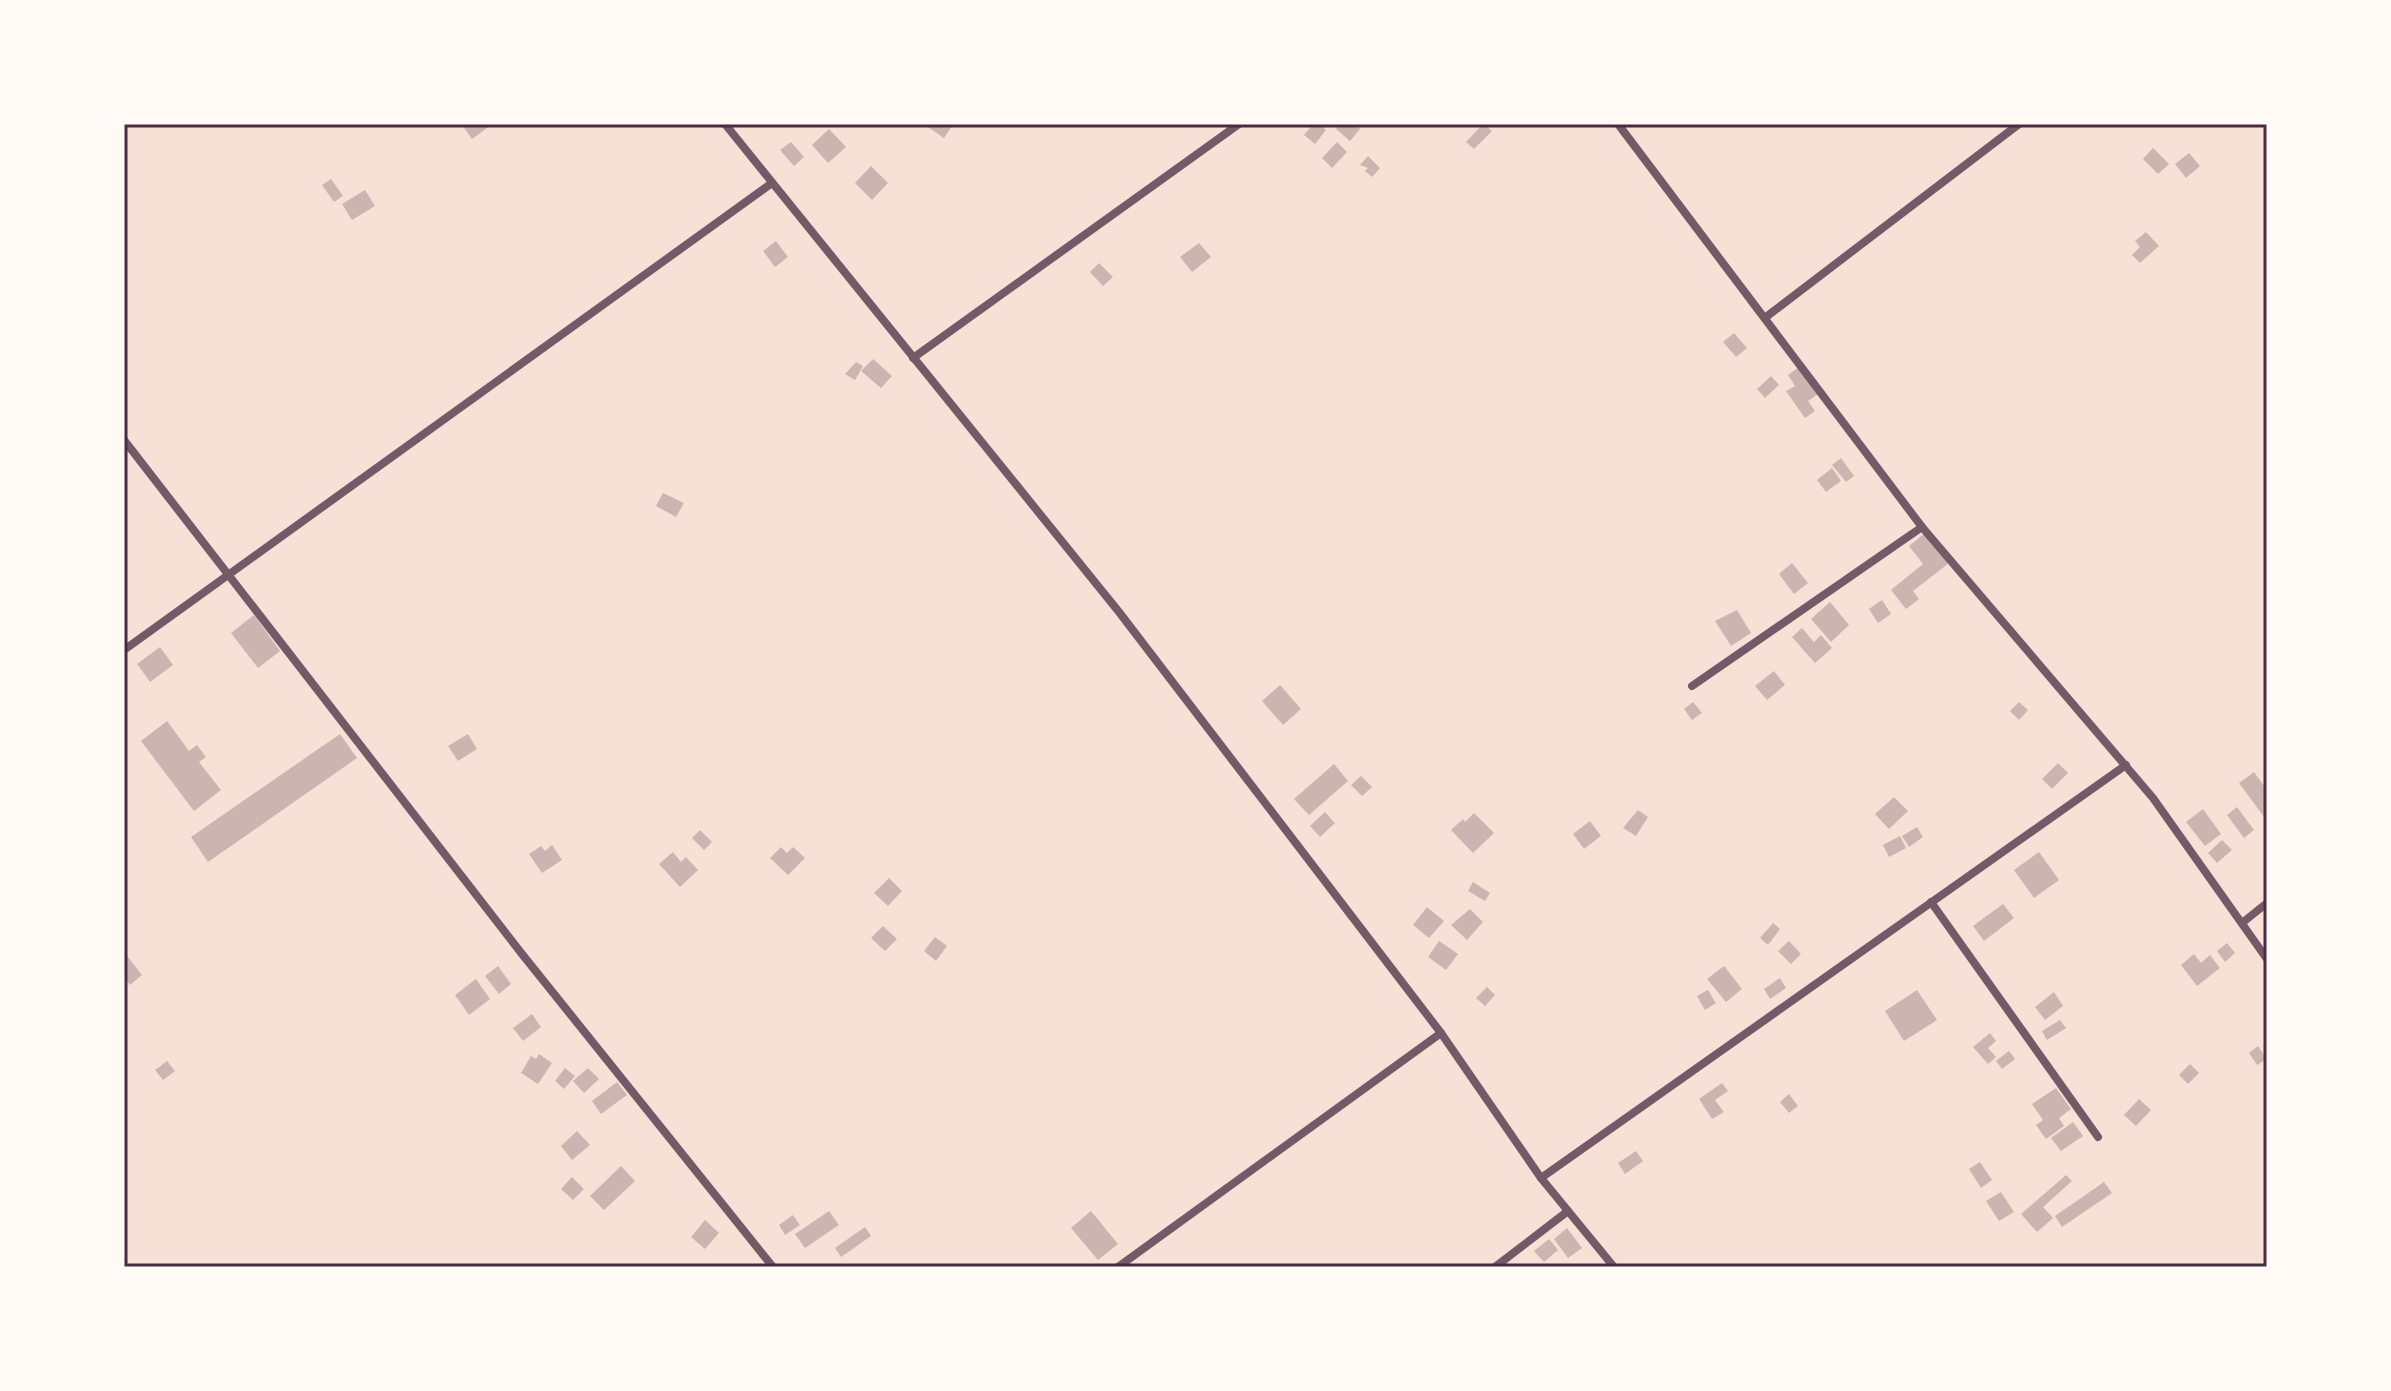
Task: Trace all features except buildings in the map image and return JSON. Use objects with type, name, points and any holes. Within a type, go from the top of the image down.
[{"type":"street","points":[[725,124],[1119,612],[1441,1033],[1541,1178],[1614,1267]]},
{"type":"street","points":[[913,358],[1239,124]]},
{"type":"street","points":[[1618,124],[1922,527],[2153,798],[2267,959]]},
{"type":"street","points":[[1766,317],[2019,124]]},
{"type":"street","points":[[124,650],[772,183]]},
{"type":"street","points":[[124,440],[522,954],[773,1267]]},
{"type":"street","points":[[1692,686],[1922,527]]},
{"type":"street","points":[[1541,1178],[2126,765]]},
{"type":"street","points":[[1931,902],[2098,1137]]},
{"type":"street","points":[[2242,923],[2267,903]]},
{"type":"street","points":[[1118,1267],[1441,1033]]},
{"type":"street","points":[[1495,1267],[1568,1211]]}]
